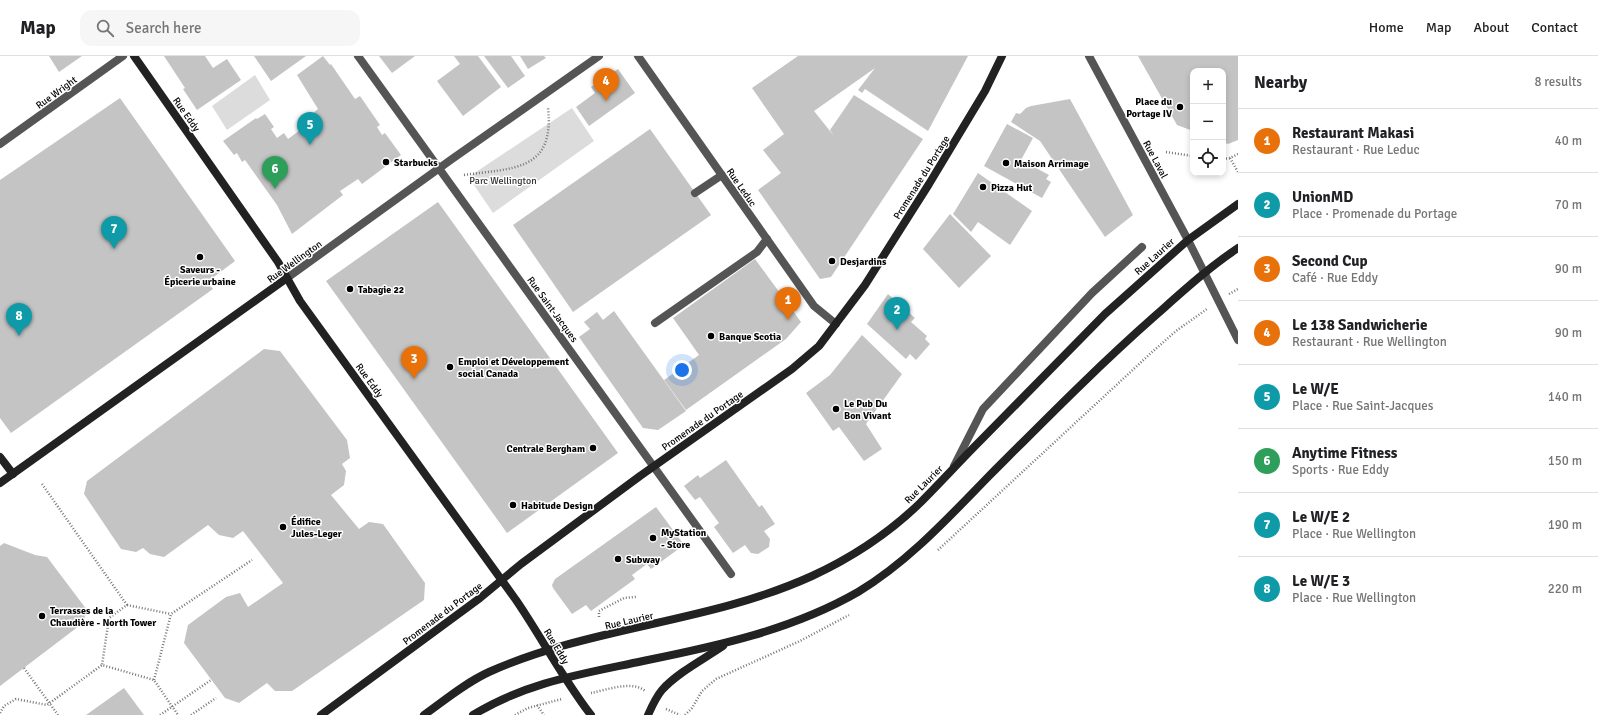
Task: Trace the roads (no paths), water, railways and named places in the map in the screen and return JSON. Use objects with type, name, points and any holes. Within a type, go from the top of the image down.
[{"type":"main road","name":"Rue Eddy","points":[[134,56],[278,262],[300,301],[502,581],[548,650],[564,677],[591,715]]},
{"type":"main road","name":"Promenade du Portage","points":[[321,715],[654,466],[792,369],[819,346],[849,304],[865,285],[929,184],[985,91],[1002,56]]},
{"type":"main road","name":"Rue Laurier","points":[[424,715],[468,683],[494,670],[548,650],[741,603],[777,591],[813,576],[847,558],[878,537],[919,504],[1106,314],[1188,240],[1238,204]]},
{"type":"main road","points":[[472,715],[518,692],[564,677],[729,643],[780,627],[823,610],[860,591],[893,567],[953,513],[1104,362],[1204,272],[1238,248]]},
{"type":"main road","name":"Rue Wellington","points":[[0,483],[287,278]]},
{"type":"main road","points":[[0,457],[13,474]]},
{"type":"main road","points":[[648,715],[655,699],[662,690],[678,676],[729,643]]},
{"type":"street","name":"Rue Wright","points":[[0,144],[123,56]]},
{"type":"street","name":"Rue Saint-Jacques","points":[[358,56],[731,574]]},
{"type":"street","name":"Rue Wellington","points":[[287,278],[599,56]]},
{"type":"street","name":"Rue Leduc","points":[[638,56],[814,306],[836,324]]},
{"type":"street","name":"Rue Laval","points":[[1089,56],[1188,240],[1238,340]]},
{"type":"street","points":[[695,193],[722,175]]},
{"type":"street","points":[[655,323],[757,252],[767,239]]},
{"type":"street","points":[[953,468],[983,409],[1081,304],[1142,247]]},
{"type":"place","name":"Le 138 Sandwicherie","points":[[606,101]]},
{"type":"place","name":"Place du Portage IV","points":[[1180,107]]},
{"type":"place","name":"Le W/E","points":[[310,145]]},
{"type":"place","name":"Starbucks","points":[[386,162]]},
{"type":"place","name":"Maison Arrimage","points":[[1006,163]]},
{"type":"place","name":"Pizza Hut","points":[[983,187]]},
{"type":"place","name":"Anytime Fitness","points":[[275,189]]},
{"type":"place","name":"Le W/E 2","points":[[114,249]]},
{"type":"place","name":"Saveurs - Épicerie urbaine","points":[[200,257]]},
{"type":"place","name":"Desjardins","points":[[832,261]]},
{"type":"place","name":"Tabagie 22","points":[[350,289]]},
{"type":"place","name":"Restaurant Makasi","points":[[788,320]]},
{"type":"place","name":"UnionMD","points":[[897,330]]},
{"type":"place","name":"Le W/E 3","points":[[19,336]]},
{"type":"place","name":"Banque Scotia","points":[[711,336]]},
{"type":"place","name":"Emploi et Développement social Canada","points":[[450,367]]},
{"type":"place","name":"Second Cup","points":[[414,379]]},
{"type":"place","name":"Le Pub Du Bon Vivant","points":[[836,409]]},
{"type":"place","name":"Centrale Bergham","points":[[593,448]]},
{"type":"place","name":"Habitude Design","points":[[513,505]]},
{"type":"place","name":"Édifice Jules-Leger","points":[[283,527]]},
{"type":"place","name":"MyStation - Store","points":[[653,538]]},
{"type":"place","name":"Subway","points":[[618,559]]},
{"type":"place","name":"Terrasses de la Chaudière - North Tower","points":[[42,616]]},
{"type":"park label","name":"Parc Wellington","points":[[503,180]]}]
